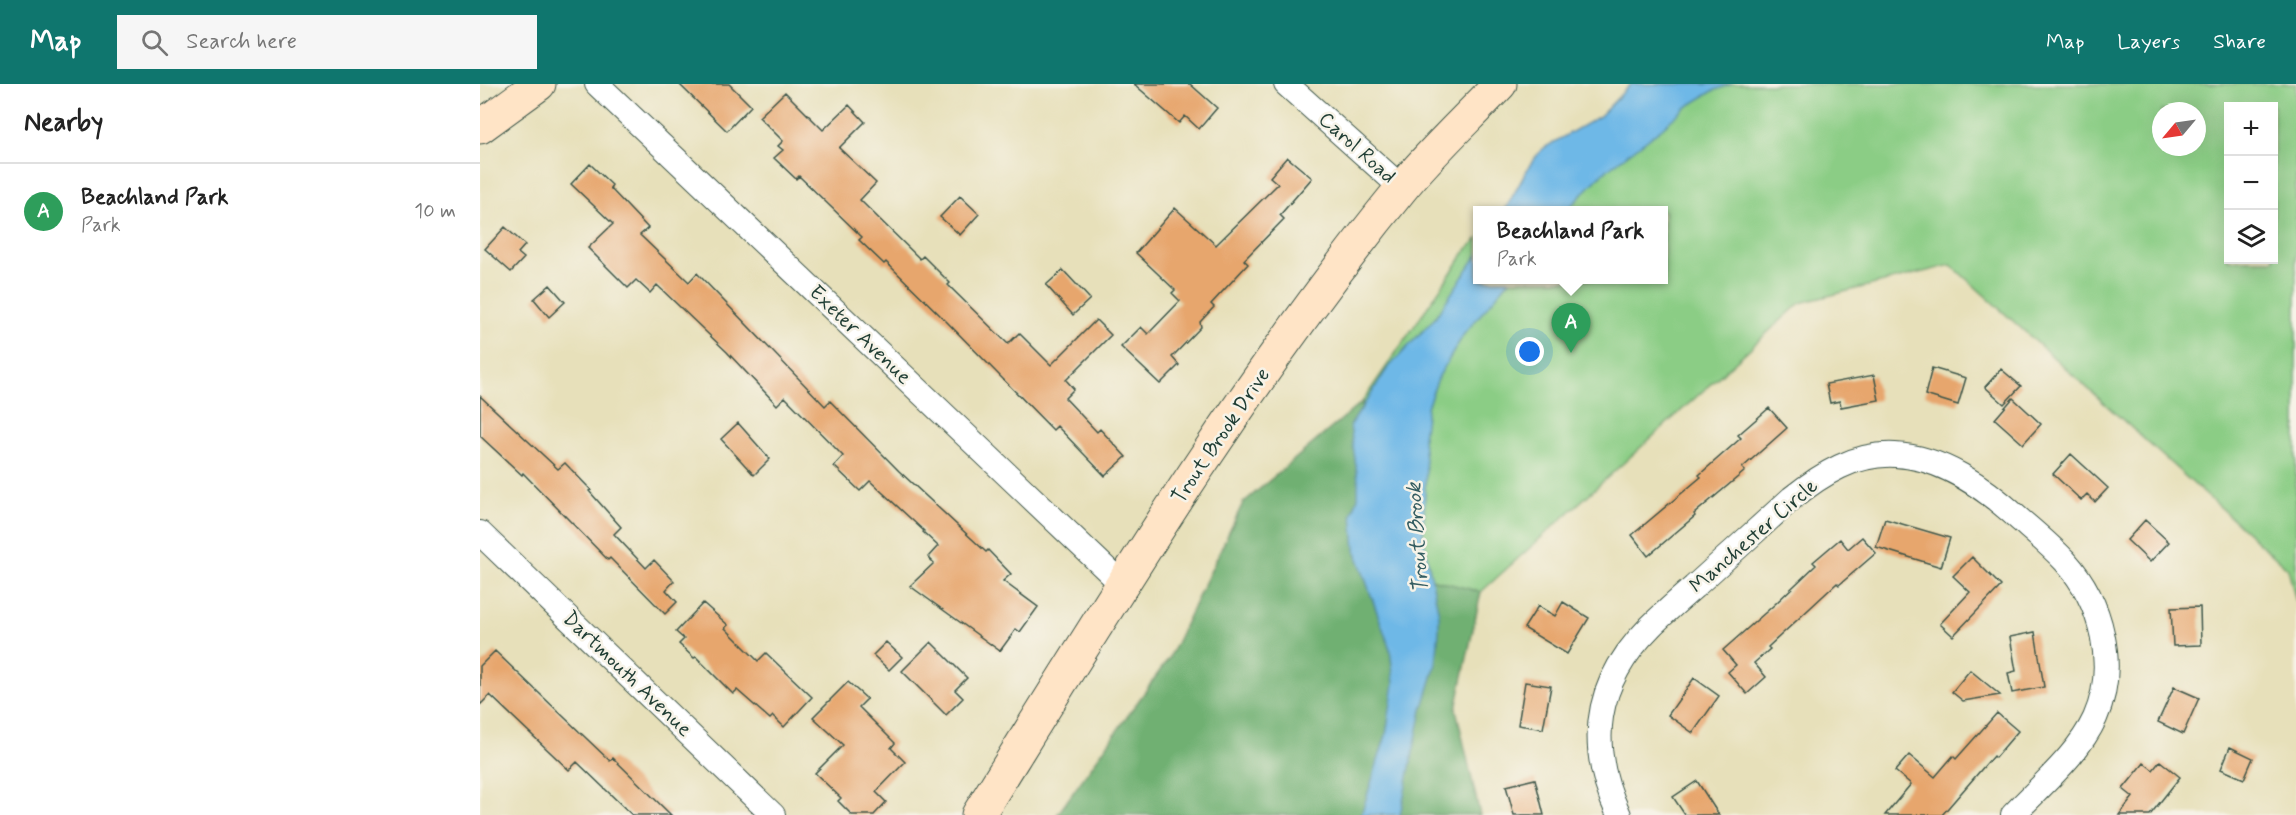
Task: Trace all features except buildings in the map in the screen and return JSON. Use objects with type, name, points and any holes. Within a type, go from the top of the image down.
[{"type":"main road","points":[[480,128],[539,84]]},
{"type":"main road","name":"Trout Brook Drive","points":[[978,815],[1123,585],[1292,329],[1402,188],[1500,84]]},
{"type":"street","name":"Exeter Avenue","points":[[597,84],[1123,585]]},
{"type":"street","name":"Carol Road","points":[[1286,84],[1402,188]]},
{"type":"street","name":"Manchester Circle","points":[[1619,815],[1606,784],[1598,743],[1606,694],[1623,661],[1649,628],[1810,484],[1840,466],[1876,456],[1895,455],[1956,472],[1975,483],[2011,511],[2065,561],[2088,594],[2098,617],[2104,640],[2106,663],[2103,690],[2095,717],[2071,753],[2013,815]]},
{"type":"street","name":"Dartmouth Avenue","points":[[480,533],[773,815]]},
{"type":"green space","points":[[1658,84],[2296,84],[2296,602],[2288,569],[1951,265],[1800,303],[1481,592],[1380,566],[1358,464],[1362,402],[1473,244],[1473,284],[1668,284],[1668,206],[1516,206]]},
{"type":"green space","points":[[1362,402],[1358,464],[1380,566],[1481,592],[1456,709],[1480,815],[1057,815],[1169,658],[1243,503]]},
{"type":"water","points":[[1631,84],[1732,84],[1713,91],[1685,108],[1604,172],[1571,206],[1507,206],[1531,163],[1542,149],[1600,116]]},
{"type":"water","name":"Trout Brook","points":[[1473,261],[1473,284],[1507,284],[1464,334],[1439,376],[1427,407],[1423,439],[1426,470],[1423,536],[1439,615],[1436,664],[1422,710],[1400,815],[1361,815],[1386,735],[1394,683],[1390,649],[1355,550],[1352,514],[1358,497],[1358,480],[1350,426],[1387,369],[1434,319]]},
{"type":"place","name":"Beachland Park","points":[[1571,353]]}]
